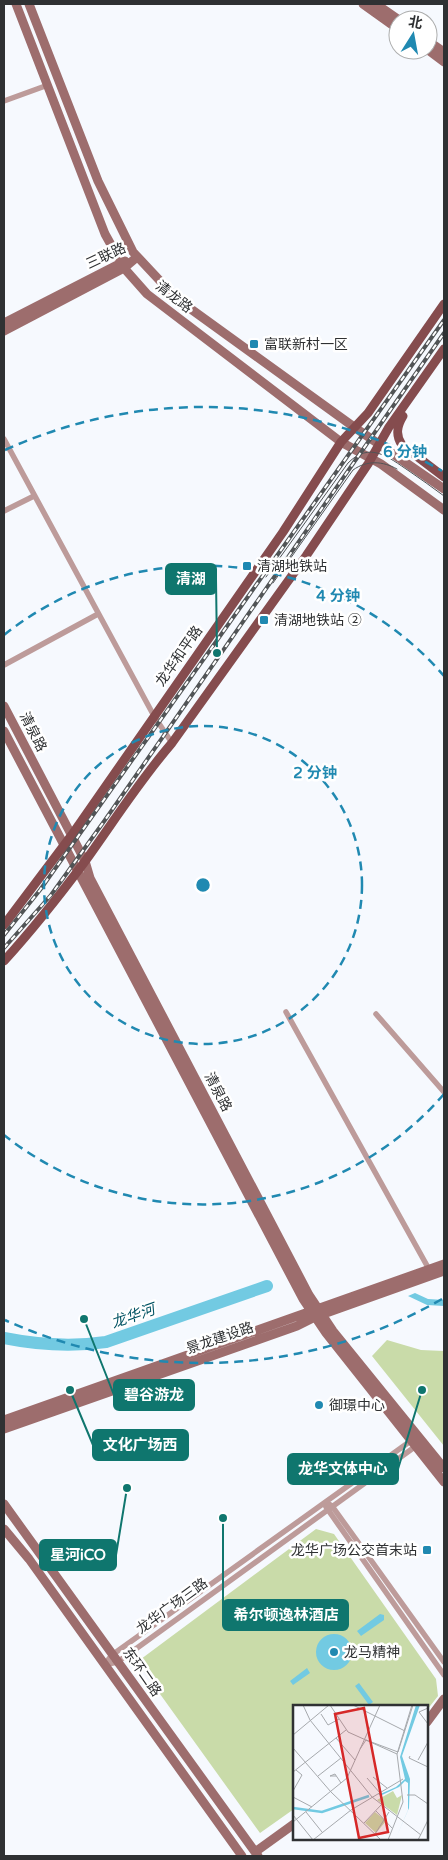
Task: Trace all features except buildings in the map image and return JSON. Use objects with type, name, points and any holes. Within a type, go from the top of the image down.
[{"type":"main road","name":"清龙路","points":[[16,4],[105,234],[122,265],[147,294],[341,442],[371,458],[444,510]]},
{"type":"main road","name":"清龙路","points":[[29,4],[98,182],[132,252],[177,299],[354,427],[444,489]]},
{"type":"main road","points":[[363,4],[388,22]]},
{"type":"main road","points":[[376,4],[388,12]]},
{"type":"main road","name":"三联路","points":[[4,331],[137,257]]},
{"type":"main road","name":"三联路","points":[[4,323],[122,265]]},
{"type":"main road","name":"龙华和平路","points":[[4,925],[71,836],[284,532],[341,442],[368,413],[444,304]]},
{"type":"main road","points":[[4,961],[42,917],[85,861],[149,769],[172,743],[306,556],[444,349]]},
{"type":"main road","points":[[415,390],[412,402],[399,423],[397,432],[399,440],[408,451],[444,477]]},
{"type":"main road","name":"清泉路","points":[[4,706],[85,861],[90,878],[309,1295],[316,1313],[374,1395],[444,1482]]},
{"type":"main road","name":"清泉路","points":[[4,731],[302,1299],[333,1331],[444,1468]]},
{"type":"main road","name":"景龙建设路","points":[[4,1420],[316,1313],[431,1272],[444,1264]]},
{"type":"main road","name":"景龙建设路","points":[[431,1272],[444,1271]]},
{"type":"main road","name":"景龙建设路","points":[[4,1429],[297,1326],[316,1313]]},
{"type":"main road","name":"东环二路","points":[[4,1504],[256,1854]]},
{"type":"main road","name":"东环二路","points":[[4,1529],[29,1559],[242,1856]]},
{"type":"main road","points":[[428,1721],[444,1699]]},
{"type":"main road","points":[[256,1854],[293,1825]]},
{"type":"street","points":[[4,101],[48,85]]},
{"type":"street","points":[[4,439],[154,716],[172,743]]},
{"type":"street","points":[[4,511],[34,496]]},
{"type":"street","points":[[4,665],[98,614]]},
{"type":"street","points":[[286,1012],[431,1272]]},
{"type":"street","points":[[376,1014],[444,1092]]},
{"type":"street","name":"龙华广场三路","points":[[115,1658],[325,1502],[414,1443]]},
{"type":"street","name":"龙华广场三路","points":[[104,1665],[329,1508],[414,1443]]},
{"type":"street","points":[[325,1502],[444,1675]]},
{"type":"street","points":[[329,1508],[444,1662]]},
{"type":"green space","points":[[387,1340],[421,1350],[444,1351],[444,1446],[372,1356]]},
{"type":"green space","points":[[316,1529],[334,1534],[436,1679],[438,1696],[428,1709],[428,1705],[293,1705],[293,1810],[260,1833],[137,1662]]},
{"type":"water","points":[[415,1293],[428,1299],[444,1300],[444,1306],[427,1305],[408,1296]]},
{"type":"water","points":[[299,1599],[312,1618],[308,1621],[294,1602]]},
{"type":"water","points":[[380,1614],[384,1615],[384,1620],[361,1636],[357,1631]]},
{"type":"water","points":[[334,1634],[347,1639],[352,1652],[347,1665],[334,1670],[321,1665],[316,1652],[321,1639]]},
{"type":"water","points":[[307,1668],[310,1673],[293,1685],[290,1681]]},
{"type":"water","points":[[359,1683],[373,1702],[369,1705],[355,1686]]},
{"type":"waterway","name":"龙华河","points":[[4,1338],[55,1344],[106,1342],[267,1286]]},
{"type":"tram line","points":[[266,577],[348,463],[356,456],[371,452],[386,457],[444,496]]},
{"type":"tram line","points":[[273,583],[353,470],[369,463],[386,464],[397,469]]},
{"type":"railway","points":[[4,935],[40,890],[444,320]]},
{"type":"railway","points":[[4,948],[51,895],[105,820],[444,333]]},
{"type":"place","name":"富联新村一区","points":[[254,344]]},
{"type":"place","name":"清湖地铁站","points":[[247,566]]},
{"type":"place","name":"清湖地铁站 ②","points":[[264,620]]},
{"type":"place","name":"清湖","points":[[217,653]]},
{"type":"place","name":"碧谷游龙","points":[[84,1319]]},
{"type":"place","name":"文化广场西","points":[[70,1390]]},
{"type":"place","name":"龙华文体中心","points":[[422,1390]]},
{"type":"place","name":"御璟中心","points":[[319,1405]]},
{"type":"place","name":"星河iCO","points":[[127,1488]]},
{"type":"place","name":"希尔顿逸林酒店","points":[[223,1518]]},
{"type":"place","name":"龙华广场公交首末站","points":[[427,1550]]},
{"type":"place","name":"龙马精神","points":[[334,1652]]}]
